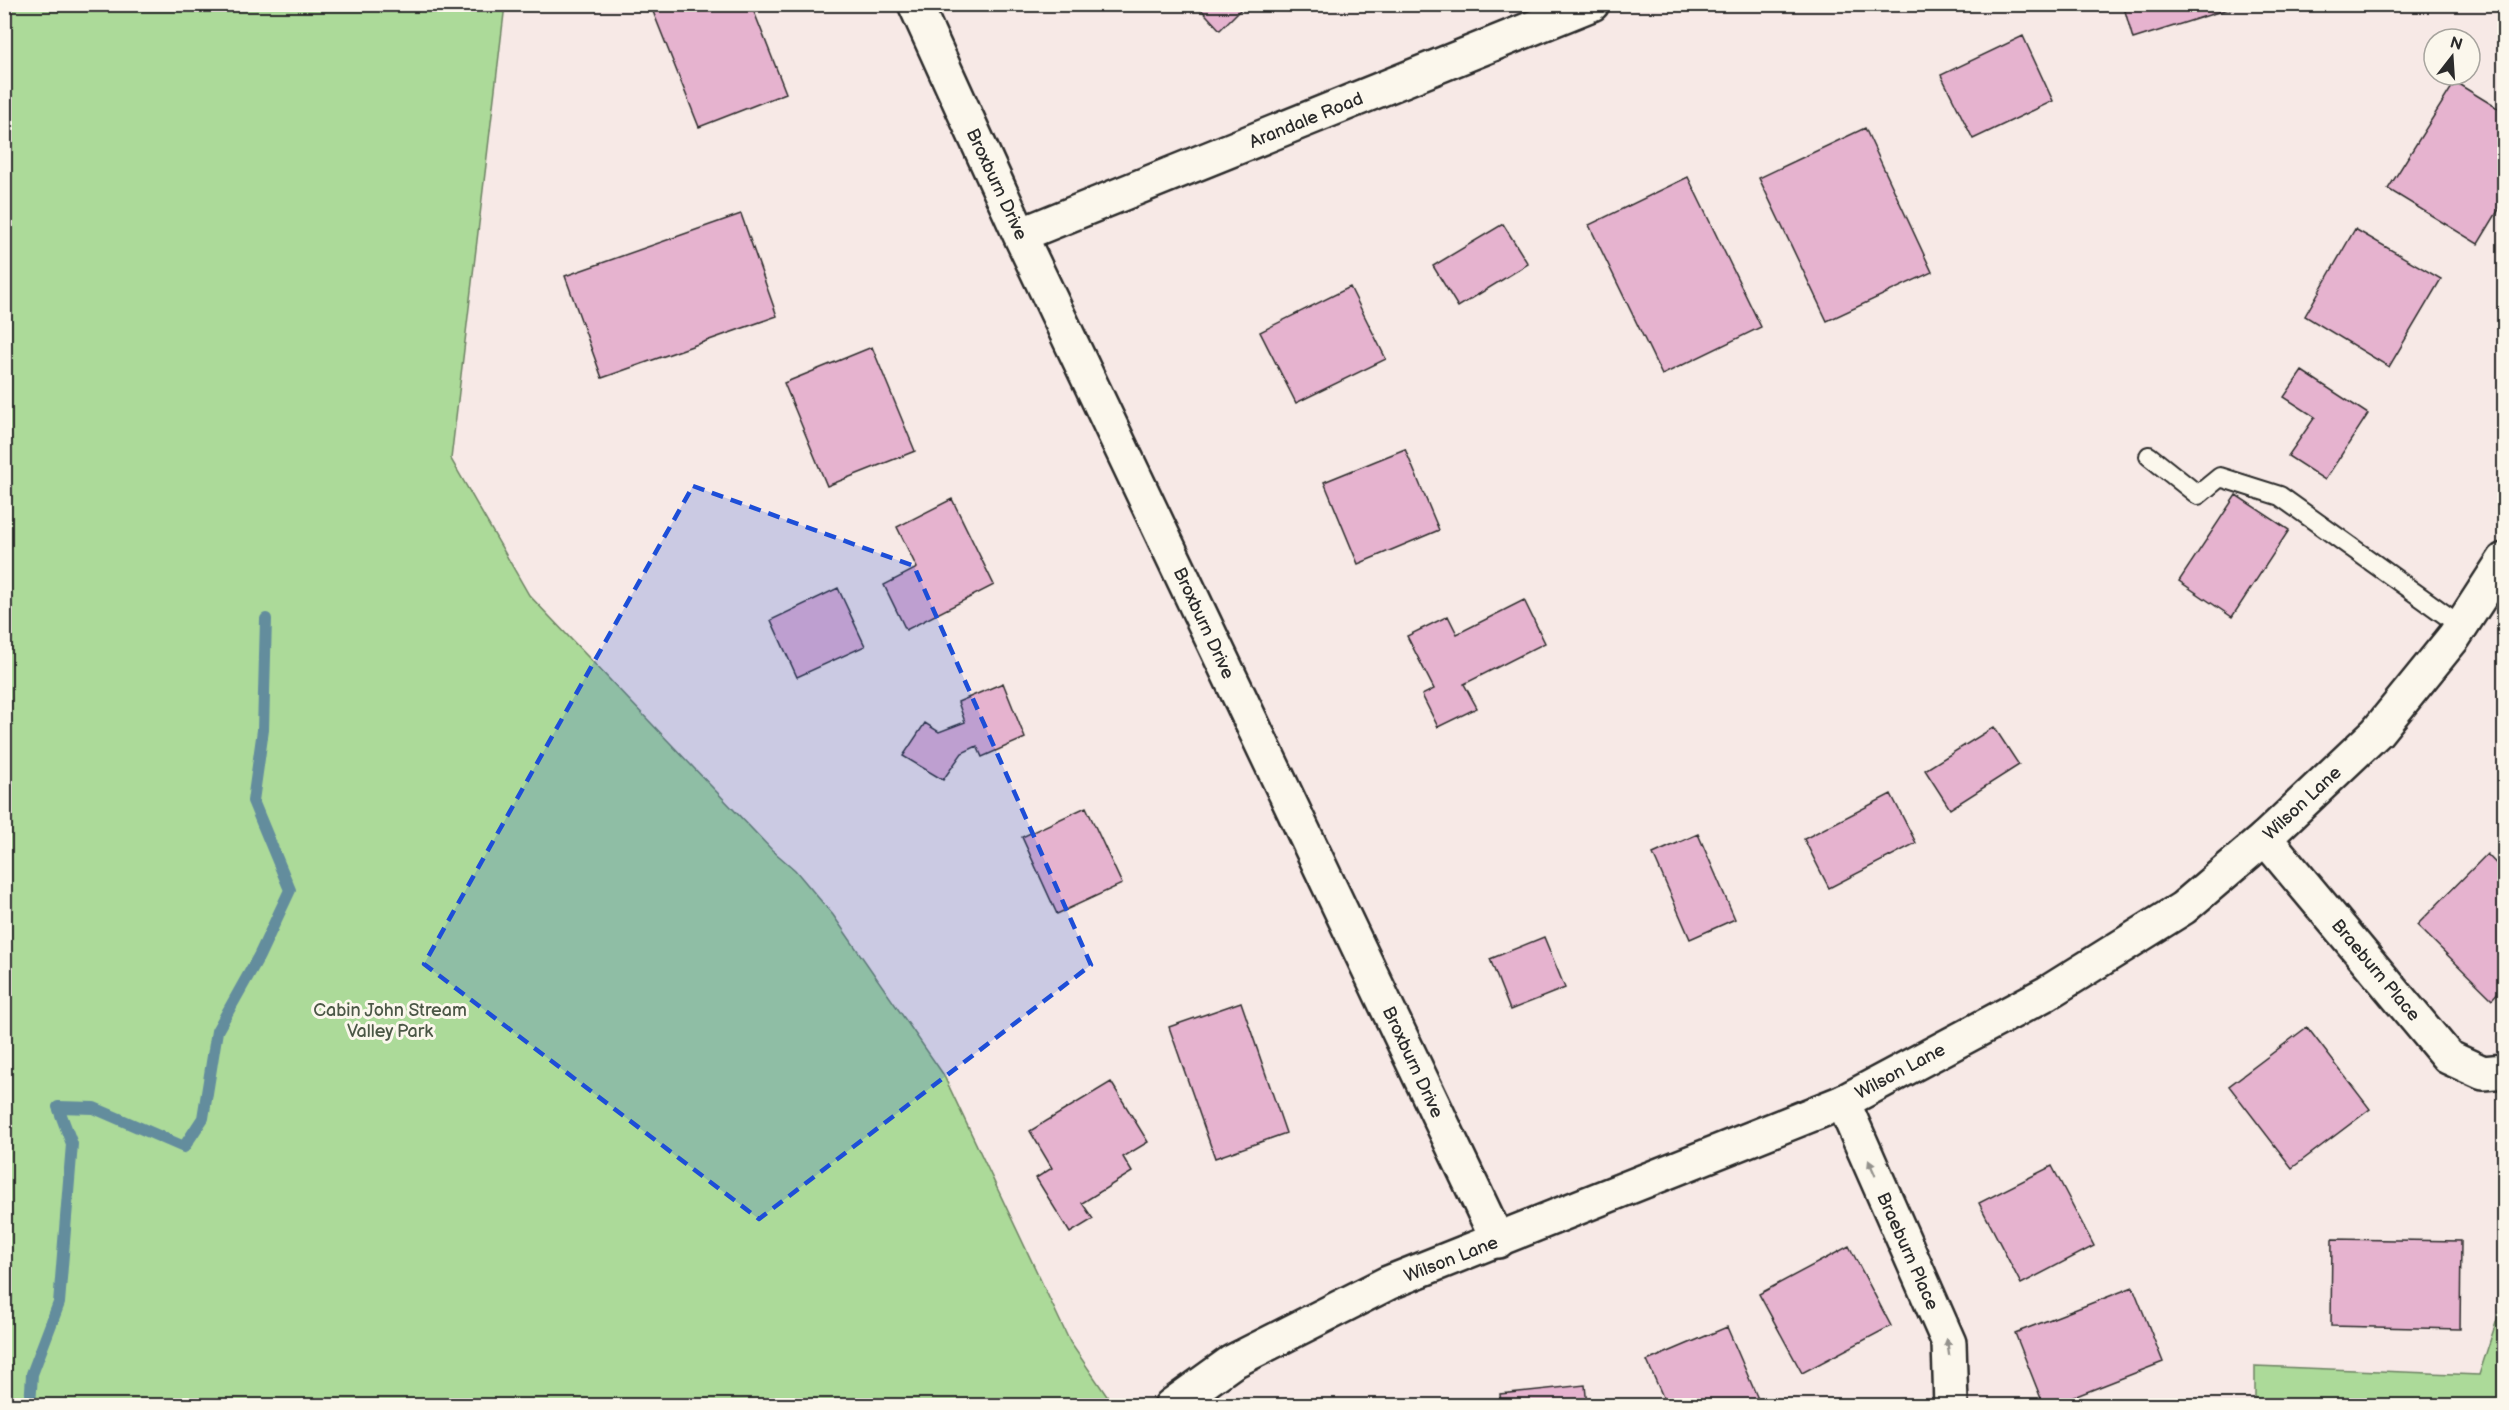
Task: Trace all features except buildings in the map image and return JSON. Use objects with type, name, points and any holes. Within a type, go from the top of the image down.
[{"type":"street","name":"Broxburn Drive","points":[[915,4],[1020,235],[1498,1241]]},
{"type":"street","name":"Arandale Road","points":[[1020,235],[1592,4]]},
{"type":"street","name":"Wilson Lane","points":[[1171,1406],[1232,1362],[1388,1283],[1843,1102],[2047,993],[2183,908],[2265,838],[2377,732],[2461,626],[2505,560]]},
{"type":"street","name":"Braeburn Place","points":[[2265,838],[2448,1057],[2483,1073],[2505,1071]]},
{"type":"street","name":"Braeburn Place","points":[[1843,1102],[1949,1342],[1951,1406]]},
{"type":"lane","points":[[2149,456],[2198,495],[2220,477],[2280,496],[2461,626]]},
{"type":"highlighted area","points":[[693,486],[914,566],[1091,965],[759,1219],[424,964]]},
{"type":"green space","name":"Cabin John Stream Valley Park","points":[[5,4],[505,5],[451,459],[529,595],[772,850],[795,870],[833,915],[943,1074],[1070,1342],[1113,1405],[5,1405]]},
{"type":"green space","points":[[2504,1298],[2504,1405],[2255,1405],[2255,1366],[2479,1375]]},
{"type":"waterway","points":[[30,1406],[32,1374],[59,1303],[72,1144],[58,1107],[94,1108],[184,1147],[203,1118],[217,1031],[259,956],[290,890],[253,801],[263,730],[266,619]]}]
